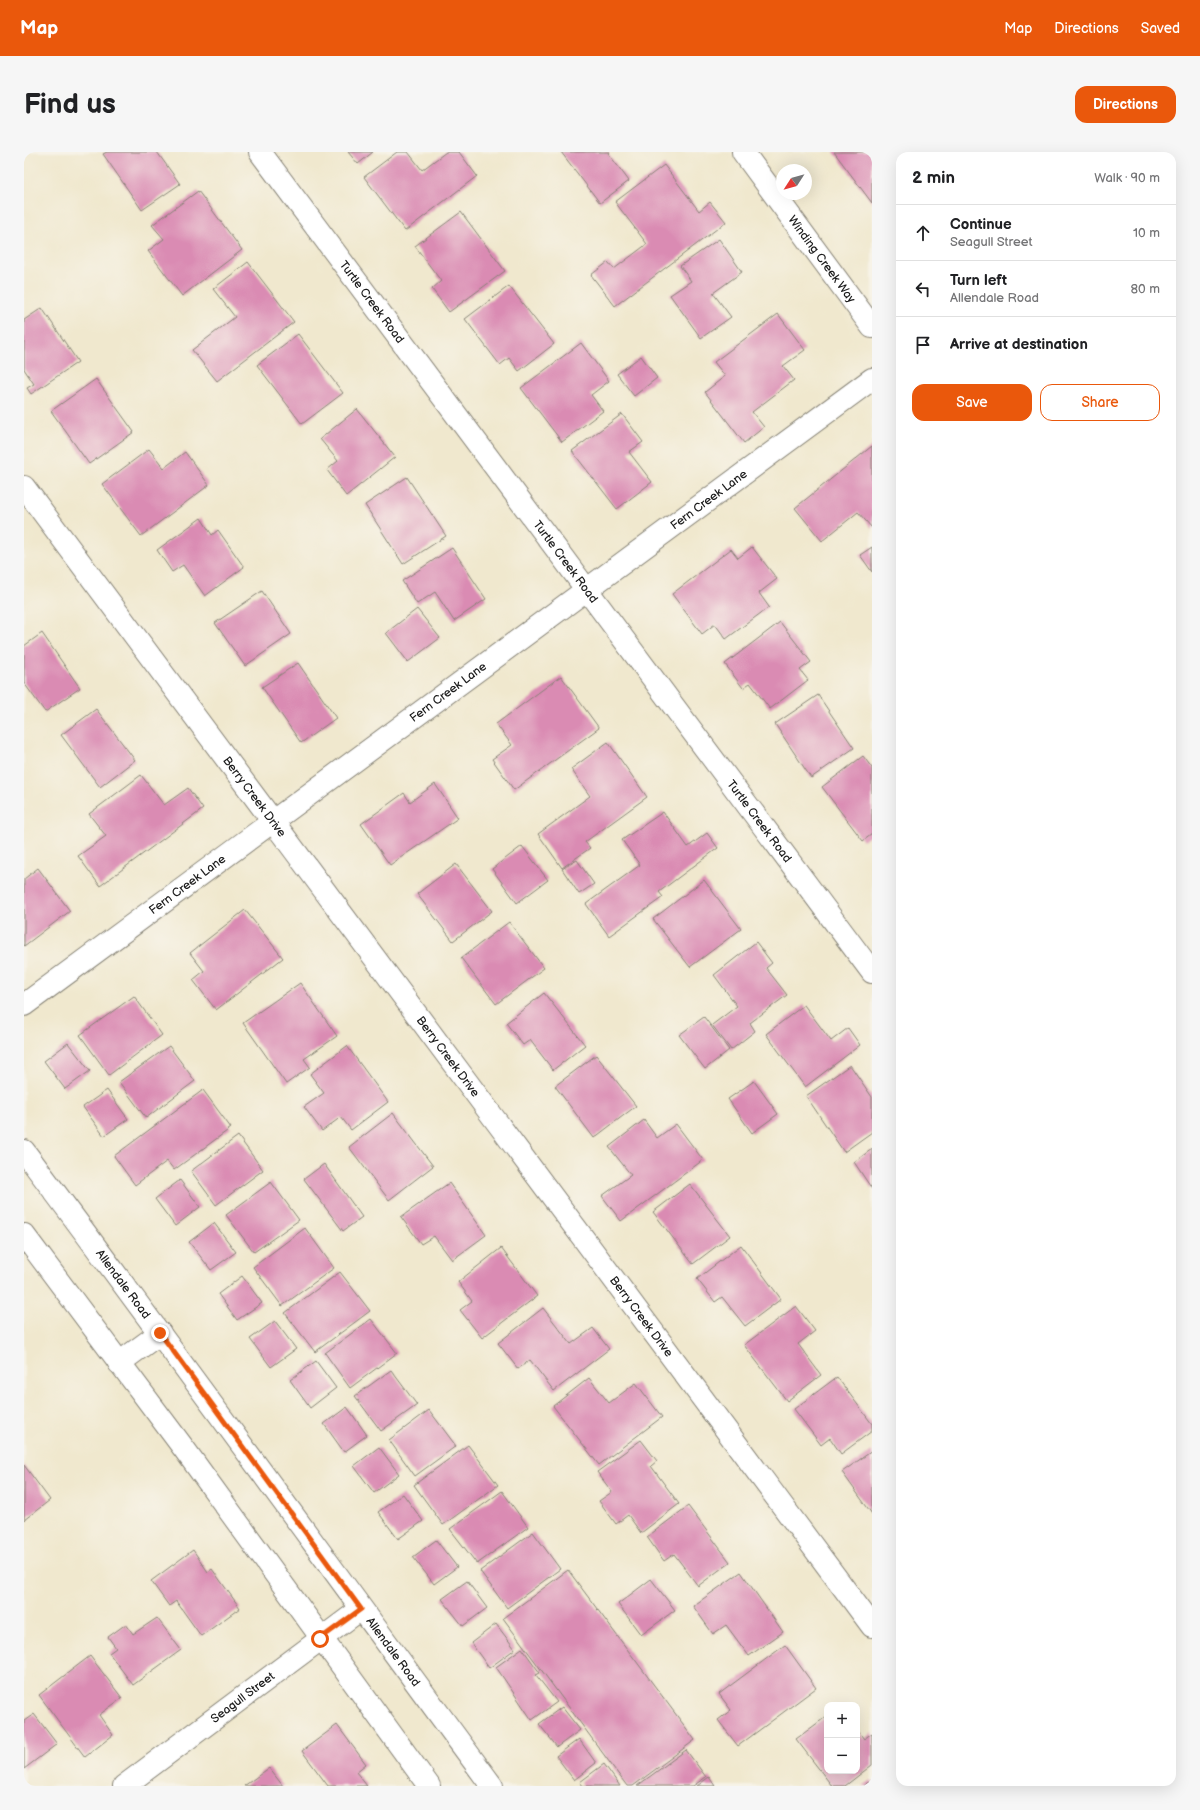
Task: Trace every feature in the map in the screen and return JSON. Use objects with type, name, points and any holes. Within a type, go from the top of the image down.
[{"type":"street","name":"Turtle Creek Road","points":[[260,152],[588,589],[872,972]]},
{"type":"street","name":"Winding Creek Way","points":[[744,152],[872,327]]},
{"type":"street","name":"Fern Creek Lane","points":[[24,1005],[274,822],[872,379]]},
{"type":"street","name":"Berry Creek Drive","points":[[24,487],[872,1626]]},
{"type":"street","name":"Allendale Road","points":[[24,1151],[160,1333],[492,1786]]},
{"type":"street","points":[[24,1235],[429,1786]]},
{"type":"street","points":[[119,1363],[160,1333]]},
{"type":"street","name":"Seagull Street","points":[[124,1786],[361,1609]]},
{"type":"building","points":[[107,152],[157,152],[180,184],[142,210],[103,154]]},
{"type":"building","points":[[348,152],[373,152],[358,164]]},
{"type":"building","points":[[397,152],[408,152],[422,170],[446,152],[459,152],[477,176],[405,231],[364,177]]},
{"type":"building","points":[[561,152],[610,152],[608,153],[629,181],[600,203]]},
{"type":"building","points":[[834,152],[872,152],[872,203]]},
{"type":"building","points":[[664,165],[699,211],[710,202],[726,222],[615,306],[591,275],[608,262],[614,269],[647,244],[615,202]]},
{"type":"building","points":[[198,191],[242,250],[182,296],[148,251],[164,239],[152,225]]},
{"type":"building","points":[[461,212],[505,271],[449,312],[432,289],[441,281],[415,246]]},
{"type":"building","points":[[719,239],[742,272],[713,293],[731,317],[701,338],[670,295],[691,281],[680,266]]},
{"type":"building","points":[[248,262],[294,322],[217,381],[192,350],[235,317],[213,289]]},
{"type":"building","points":[[509,286],[554,344],[519,371],[509,358],[500,365],[465,319]]},
{"type":"building","points":[[42,308],[78,362],[31,394],[27,388],[34,384],[24,369],[24,320]]},
{"type":"building","points":[[778,314],[805,350],[783,366],[794,380],[752,412],[764,427],[744,443],[705,392],[725,376],[714,362]]},
{"type":"building","points":[[298,334],[343,393],[302,424],[257,365]]},
{"type":"building","points":[[581,343],[609,381],[591,395],[603,411],[562,442],[521,388]]},
{"type":"building","points":[[641,356],[657,378],[634,396],[617,374]]},
{"type":"building","points":[[96,379],[134,432],[89,464],[51,411]]},
{"type":"building","points":[[357,409],[395,457],[346,496],[327,470],[338,461],[320,439]]},
{"type":"building","points":[[622,414],[643,442],[629,452],[652,482],[617,509],[572,451]]},
{"type":"building","points":[[872,446],[872,528],[858,512],[822,541],[795,508]]},
{"type":"building","points":[[149,449],[164,468],[185,452],[209,485],[141,536],[102,484]]},
{"type":"building","points":[[407,477],[446,536],[403,564],[365,505]]},
{"type":"building","points":[[201,518],[212,535],[218,530],[244,567],[205,596],[183,565],[172,572],[157,550]]},
{"type":"building","points":[[752,547],[777,579],[759,593],[769,607],[726,639],[715,624],[702,634],[672,594],[731,549],[738,558]]},
{"type":"building","points":[[872,547],[872,572],[860,555]]},
{"type":"building","points":[[452,548],[486,599],[454,621],[435,592],[417,604],[402,581]]},
{"type":"building","points":[[262,591],[291,634],[245,666],[215,623]]},
{"type":"building","points":[[417,609],[440,638],[408,662],[386,633]]},
{"type":"building","points":[[780,622],[811,662],[800,670],[808,680],[770,709],[750,683],[743,688],[725,664]]},
{"type":"building","points":[[42,633],[80,688],[45,712],[24,683],[24,646]]},
{"type":"building","points":[[298,663],[336,718],[301,743],[262,687]]},
{"type":"building","points":[[561,676],[599,728],[514,790],[492,759],[512,745],[496,724]]},
{"type":"building","points":[[818,695],[854,748],[811,778],[775,724]]},
{"type":"building","points":[[96,709],[135,760],[100,787],[61,735]]},
{"type":"building","points":[[608,742],[647,797],[585,842],[590,848],[562,868],[538,834],[590,796],[571,769]]},
{"type":"building","points":[[863,756],[872,768],[872,834],[863,841],[822,787]]},
{"type":"building","points":[[141,775],[164,805],[188,788],[203,809],[100,886],[78,856],[106,836],[89,814]]},
{"type":"building","points":[[435,784],[458,818],[390,865],[361,824],[404,793],[410,802]]},
{"type":"building","points":[[663,812],[688,847],[707,833],[718,848],[659,892],[663,897],[609,936],[586,904],[640,865],[622,840]]},
{"type":"building","points":[[522,846],[548,880],[517,903],[492,869]]},
{"type":"building","points":[[577,860],[594,884],[579,894],[562,869]]},
{"type":"building","points":[[456,864],[492,911],[453,941],[417,894]]},
{"type":"building","points":[[38,868],[70,911],[24,946],[24,879]]},
{"type":"building","points":[[704,880],[741,929],[690,967],[653,919]]},
{"type":"building","points":[[245,910],[283,958],[216,1010],[193,980],[204,971],[190,953]]},
{"type":"building","points":[[509,922],[544,968],[496,1004],[461,958]]},
{"type":"building","points":[[756,942],[772,963],[766,968],[787,995],[750,1023],[755,1031],[731,1050],[712,1025],[737,1006],[714,975]]},
{"type":"building","points":[[300,983],[337,1036],[304,1059],[310,1067],[286,1084],[243,1023]]},
{"type":"building","points":[[544,993],[585,1045],[553,1070],[530,1040],[523,1045],[506,1023]]},
{"type":"building","points":[[134,996],[162,1035],[109,1075],[80,1035]]},
{"type":"building","points":[[804,1005],[831,1041],[848,1028],[860,1045],[805,1087],[766,1034]]},
{"type":"building","points":[[704,1017],[729,1050],[705,1069],[679,1035]]},
{"type":"building","points":[[68,1043],[90,1071],[65,1089],[44,1061]]},
{"type":"building","points":[[169,1046],[195,1081],[146,1118],[119,1082]]},
{"type":"building","points":[[347,1046],[388,1102],[351,1130],[341,1117],[322,1131],[304,1107],[324,1093],[310,1074]]},
{"type":"building","points":[[596,1055],[636,1106],[594,1138],[555,1086]]},
{"type":"building","points":[[850,1065],[872,1097],[872,1132],[844,1152],[806,1096]]},
{"type":"building","points":[[754,1081],[778,1114],[752,1133],[728,1099]]},
{"type":"building","points":[[107,1090],[128,1119],[104,1136],[83,1107]]},
{"type":"building","points":[[203,1090],[231,1128],[174,1170],[167,1161],[135,1185],[114,1156]]},
{"type":"building","points":[[393,1113],[433,1166],[389,1200],[349,1147]]},
{"type":"building","points":[[644,1120],[657,1138],[676,1124],[703,1160],[621,1221],[602,1196],[631,1175],[609,1147]]},
{"type":"building","points":[[238,1136],[263,1170],[216,1205],[191,1171]]},
{"type":"building","points":[[872,1149],[872,1189],[854,1162]]},
{"type":"building","points":[[324,1164],[362,1217],[343,1231],[304,1179]]},
{"type":"building","points":[[180,1180],[200,1207],[175,1226],[155,1199]]},
{"type":"building","points":[[271,1182],[299,1220],[254,1252],[226,1215]]},
{"type":"building","points":[[449,1183],[486,1235],[452,1260],[434,1236],[421,1244],[401,1217]]},
{"type":"building","points":[[690,1184],[730,1236],[693,1264],[653,1212]]},
{"type":"building","points":[[214,1223],[236,1252],[211,1270],[189,1242]]},
{"type":"building","points":[[305,1228],[334,1268],[282,1306],[253,1267]]},
{"type":"building","points":[[741,1245],[781,1299],[745,1326],[722,1297],[715,1302],[697,1279]]},
{"type":"building","points":[[501,1248],[537,1296],[482,1338],[460,1310],[472,1301],[458,1282]]},
{"type":"building","points":[[340,1272],[370,1311],[315,1352],[285,1313]]},
{"type":"building","points":[[242,1276],[262,1303],[237,1320],[218,1294]]},
{"type":"building","points":[[796,1306],[815,1331],[798,1344],[821,1375],[787,1401],[744,1345]]},
{"type":"building","points":[[543,1308],[571,1344],[593,1328],[609,1349],[554,1391],[530,1360],[518,1369],[498,1343]]},
{"type":"building","points":[[371,1319],[397,1353],[350,1388],[325,1353]]},
{"type":"building","points":[[275,1321],[296,1349],[271,1367],[250,1339]]},
{"type":"building","points":[[316,1361],[336,1388],[310,1408],[290,1380]]},
{"type":"building","points":[[391,1370],[417,1405],[381,1431],[355,1396]]},
{"type":"building","points":[[837,1377],[872,1424],[872,1431],[841,1454],[830,1438],[821,1445],[794,1409]]},
{"type":"building","points":[[589,1378],[609,1403],[636,1383],[662,1417],[599,1465],[553,1406]]},
{"type":"building","points":[[347,1407],[367,1435],[344,1452],[324,1424]]},
{"type":"building","points":[[429,1410],[456,1446],[415,1476],[389,1440]]},
{"type":"building","points":[[641,1440],[657,1461],[651,1466],[679,1504],[641,1533],[628,1515],[616,1524],[599,1501],[612,1492],[597,1472]]},
{"type":"building","points":[[468,1445],[498,1485],[443,1525],[414,1485]]},
{"type":"building","points":[[379,1447],[399,1474],[374,1493],[354,1466]]},
{"type":"building","points":[[872,1451],[872,1514],[842,1472]]},
{"type":"building","points":[[24,1465],[50,1500],[24,1520]]},
{"type":"building","points":[[502,1491],[528,1527],[477,1564],[450,1529]]},
{"type":"building","points":[[403,1494],[423,1521],[398,1539],[378,1512]]},
{"type":"building","points":[[688,1506],[730,1562],[698,1586],[674,1554],[664,1561],[647,1537]]},
{"type":"building","points":[[533,1532],[560,1569],[507,1608],[480,1571]]},
{"type":"building","points":[[436,1540],[457,1567],[434,1584],[413,1557]]},
{"type":"building","points":[[193,1550],[208,1572],[212,1569],[240,1608],[201,1636],[176,1601],[169,1606],[151,1581]]},
{"type":"building","points":[[568,1570],[695,1740],[633,1786],[627,1786],[503,1618]]},
{"type":"building","points":[[741,1572],[783,1632],[749,1656],[726,1625],[713,1634],[693,1606]]},
{"type":"building","points":[[651,1579],[675,1610],[641,1635],[618,1604]]},
{"type":"building","points":[[467,1581],[487,1608],[463,1626],[442,1599]]},
{"type":"building","points":[[157,1618],[181,1650],[133,1685],[109,1653],[116,1648],[108,1637],[126,1624],[133,1634]]},
{"type":"building","points":[[496,1624],[515,1649],[489,1668],[471,1643]]},
{"type":"building","points":[[785,1645],[816,1688],[738,1746],[718,1720],[731,1710],[719,1694]]},
{"type":"building","points":[[522,1648],[540,1673],[536,1675],[557,1702],[532,1720],[496,1667]]},
{"type":"building","points":[[90,1656],[122,1698],[99,1715],[113,1735],[85,1757],[39,1695]]},
{"type":"building","points":[[562,1707],[580,1730],[557,1747],[539,1724]]},
{"type":"building","points":[[34,1714],[57,1744],[24,1769],[24,1721]]},
{"type":"building","points":[[824,1718],[824,1774],[860,1774],[860,1734],[864,1739],[872,1733],[872,1765],[845,1786],[832,1786],[796,1739]]},
{"type":"building","points":[[337,1725],[366,1764],[356,1772],[367,1786],[328,1786],[302,1751]]},
{"type":"building","points":[[579,1739],[596,1763],[574,1780],[556,1756]]},
{"type":"building","points":[[686,1750],[706,1777],[693,1786],[637,1786]]},
{"type":"building","points":[[604,1764],[620,1786],[583,1786],[580,1782]]},
{"type":"building","points":[[269,1768],[283,1786],[244,1786]]},
{"type":"building","points":[[709,1777],[715,1786],[697,1786]]},
{"type":"building","points":[[872,1780],[872,1786],[863,1786]]},
{"type":"route","points":[[160,1333],[361,1609],[320,1639]]}]
